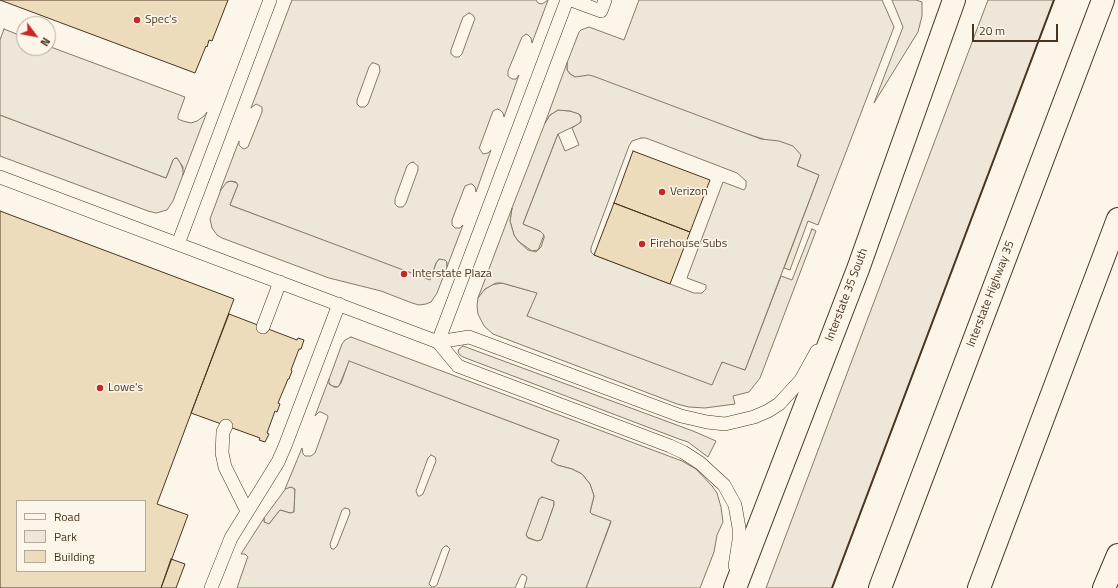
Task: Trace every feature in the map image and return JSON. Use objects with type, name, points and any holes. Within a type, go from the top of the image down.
[{"type":"main road","name":"Interstate 35 South","points":[[735,588],[858,269],[954,0]]},
{"type":"main road","name":"Interstate Highway 35","points":[[880,588],[1102,0]]},
{"type":"main road","points":[[978,588],[1118,220]]},
{"type":"main road","points":[[1104,588],[1118,555]]},
{"type":"lane","points":[[178,244],[270,0]]},
{"type":"lane","points":[[438,342],[567,0]]},
{"type":"lane","points":[[571,0],[601,11],[605,0]]},
{"type":"lane","points":[[0,177],[438,342],[458,366],[683,452],[709,470],[724,485],[735,505],[738,517],[739,540],[730,588]]},
{"type":"lane","points":[[438,342],[469,336],[681,416],[707,422],[725,424],[732,423],[754,417],[768,411],[790,393],[801,380],[825,338],[858,269]]},
{"type":"lane","points":[[263,327],[280,282]]},
{"type":"lane","points":[[211,588],[225,550],[247,511],[278,462],[339,304]]},
{"type":"lane","points":[[226,426],[222,441],[222,453],[228,473],[247,511]]},
{"type":"green space","points":[[639,0],[882,0],[894,27],[818,225],[808,221],[790,270],[784,268],[819,175],[797,166],[801,155],[766,140],[575,77],[567,70],[567,63],[581,30],[589,27],[624,40]]},
{"type":"green space","points":[[892,0],[916,0],[922,2],[922,16],[918,32],[874,103],[903,27]]},
{"type":"green space","points":[[988,0],[1054,0],[832,588],[766,588]]},
{"type":"green space","points":[[558,110],[570,111],[579,114],[582,120],[579,124],[558,134],[523,224],[540,231],[544,235],[538,250],[532,251],[518,241],[514,235],[510,221],[512,208],[545,123],[550,115]]},
{"type":"green space","points":[[0,115],[166,178],[173,160],[177,158],[184,172],[173,201],[167,210],[156,213],[148,211],[0,156]]},
{"type":"green space","points":[[231,181],[237,183],[238,185],[230,205],[430,279],[437,261],[441,258],[444,259],[447,262],[447,267],[437,293],[431,302],[419,305],[381,291],[329,278],[222,238],[217,235],[212,228],[210,219],[222,187],[227,182]]},
{"type":"green space","points":[[812,229],[816,231],[760,378],[749,392],[733,396],[735,404],[705,408],[689,407],[677,404],[493,334],[484,326],[478,314],[477,306],[480,293],[491,285],[502,283],[538,293],[527,316],[720,364],[724,362],[745,370],[781,276],[792,280]]},
{"type":"green space","points":[[351,337],[682,461],[696,469],[717,493],[723,522],[717,535],[714,552],[700,588],[586,588],[611,522],[590,512],[594,496],[590,484],[582,474],[572,469],[557,465],[551,461],[559,440],[349,362],[339,386],[332,386],[328,382],[342,344],[345,340]]},
{"type":"green space","points":[[463,346],[693,431],[716,441],[708,457],[688,442],[463,357],[458,352]]},
{"type":"green space","points":[[287,487],[293,487],[295,491],[294,512],[290,513],[280,510],[269,524],[265,523],[264,518]]},
{"type":"green space","points":[[544,497],[554,501],[554,505],[542,539],[537,541],[527,537],[526,533],[539,499]]},
{"type":"shaded area","points":[[292,0],[536,0],[538,3],[542,4],[548,0],[532,43],[531,38],[528,35],[526,34],[522,37],[508,71],[508,76],[512,79],[516,79],[519,75],[504,117],[500,110],[497,109],[493,111],[479,148],[483,154],[488,153],[491,150],[476,192],[475,187],[472,184],[465,186],[452,220],[452,225],[455,228],[460,228],[463,225],[447,267],[447,262],[445,260],[439,259],[430,280],[230,205],[238,185],[236,182],[227,182],[220,191],[239,141],[239,145],[242,148],[244,149],[248,147],[262,112],[262,107],[256,104],[251,108]],"holes":[[[469,13],[473,15],[475,19],[462,54],[459,57],[455,57],[451,54],[451,50],[463,17]],[[372,63],[374,63],[379,65],[380,71],[368,104],[365,107],[360,107],[357,104],[357,100],[369,67]],[[413,162],[418,166],[418,170],[406,203],[403,207],[398,207],[395,204],[395,199],[407,166]]]},
{"type":"shaded area","points":[[4,29],[16,34],[16,56],[56,56],[56,49],[185,97],[178,116],[178,119],[183,121],[191,123],[197,121],[207,112],[183,175],[183,167],[177,158],[173,160],[166,178],[0,115],[0,40]]},
{"type":"shaded area","points":[[567,63],[567,70],[575,77],[589,75],[593,76],[761,139],[779,141],[793,146],[801,155],[797,166],[819,175],[745,370],[722,362],[712,385],[527,316],[537,293],[502,283],[496,283],[485,289],[478,298],[512,208],[510,221],[514,235],[518,241],[528,250],[536,252],[541,247],[544,235],[540,231],[523,224],[558,134],[565,151],[579,145],[572,128],[581,122],[581,116],[570,111],[558,110],[550,115],[545,123]],"holes":[[[646,138],[737,173],[746,181],[746,187],[744,190],[723,182],[687,278],[706,285],[706,289],[702,293],[694,293],[594,255],[591,252],[591,248],[629,146],[632,141]]]},
{"type":"shaded area","points":[[349,361],[559,440],[551,461],[557,465],[572,469],[582,474],[590,484],[594,496],[590,512],[611,521],[586,588],[524,588],[527,578],[522,574],[515,588],[237,588],[248,557],[245,554],[241,554],[264,518],[264,522],[269,524],[280,510],[290,513],[294,512],[295,489],[291,487],[285,489],[302,448],[305,456],[311,456],[315,453],[328,417],[321,412],[315,416],[329,379],[329,384],[334,387],[338,387],[341,383]],"holes":[[[431,455],[435,457],[436,461],[423,494],[418,496],[416,491],[428,458]],[[542,497],[554,501],[554,505],[542,539],[537,541],[528,538],[526,535],[539,499]],[[345,508],[349,509],[350,513],[337,546],[332,549],[330,544],[342,510]],[[445,546],[450,549],[437,585],[432,587],[429,584],[442,549]]]},
{"type":"building","name":"Spec's","points":[[0,0],[228,0],[212,41],[209,40],[195,73],[56,21],[56,16],[43,16]]},
{"type":"building","name":"Verizon","points":[[633,151],[710,180],[690,232],[614,203]]},
{"type":"building","name":"Firehouse Subs","points":[[614,203],[690,232],[670,284],[594,255]]},
{"type":"building","name":"Lowe's","points":[[0,211],[234,299],[157,504],[188,515],[161,588],[0,588]]},
{"type":"building","points":[[229,314],[297,340],[298,338],[304,340],[278,403],[280,404],[277,412],[275,411],[267,433],[269,434],[265,442],[259,440],[260,438],[191,413]]},
{"type":"building","points":[[171,559],[185,564],[176,588],[161,588]]},
{"type":"wall","points":[[832,588],[1054,0]]},
{"type":"place","name":"Spec's","points":[[137,20]]},
{"type":"place","name":"Verizon","points":[[662,192]]},
{"type":"place","name":"Firehouse Subs","points":[[642,244]]},
{"type":"place","name":"Interstate Plaza","points":[[404,274]]},
{"type":"place","name":"Lowe's","points":[[100,388]]}]
